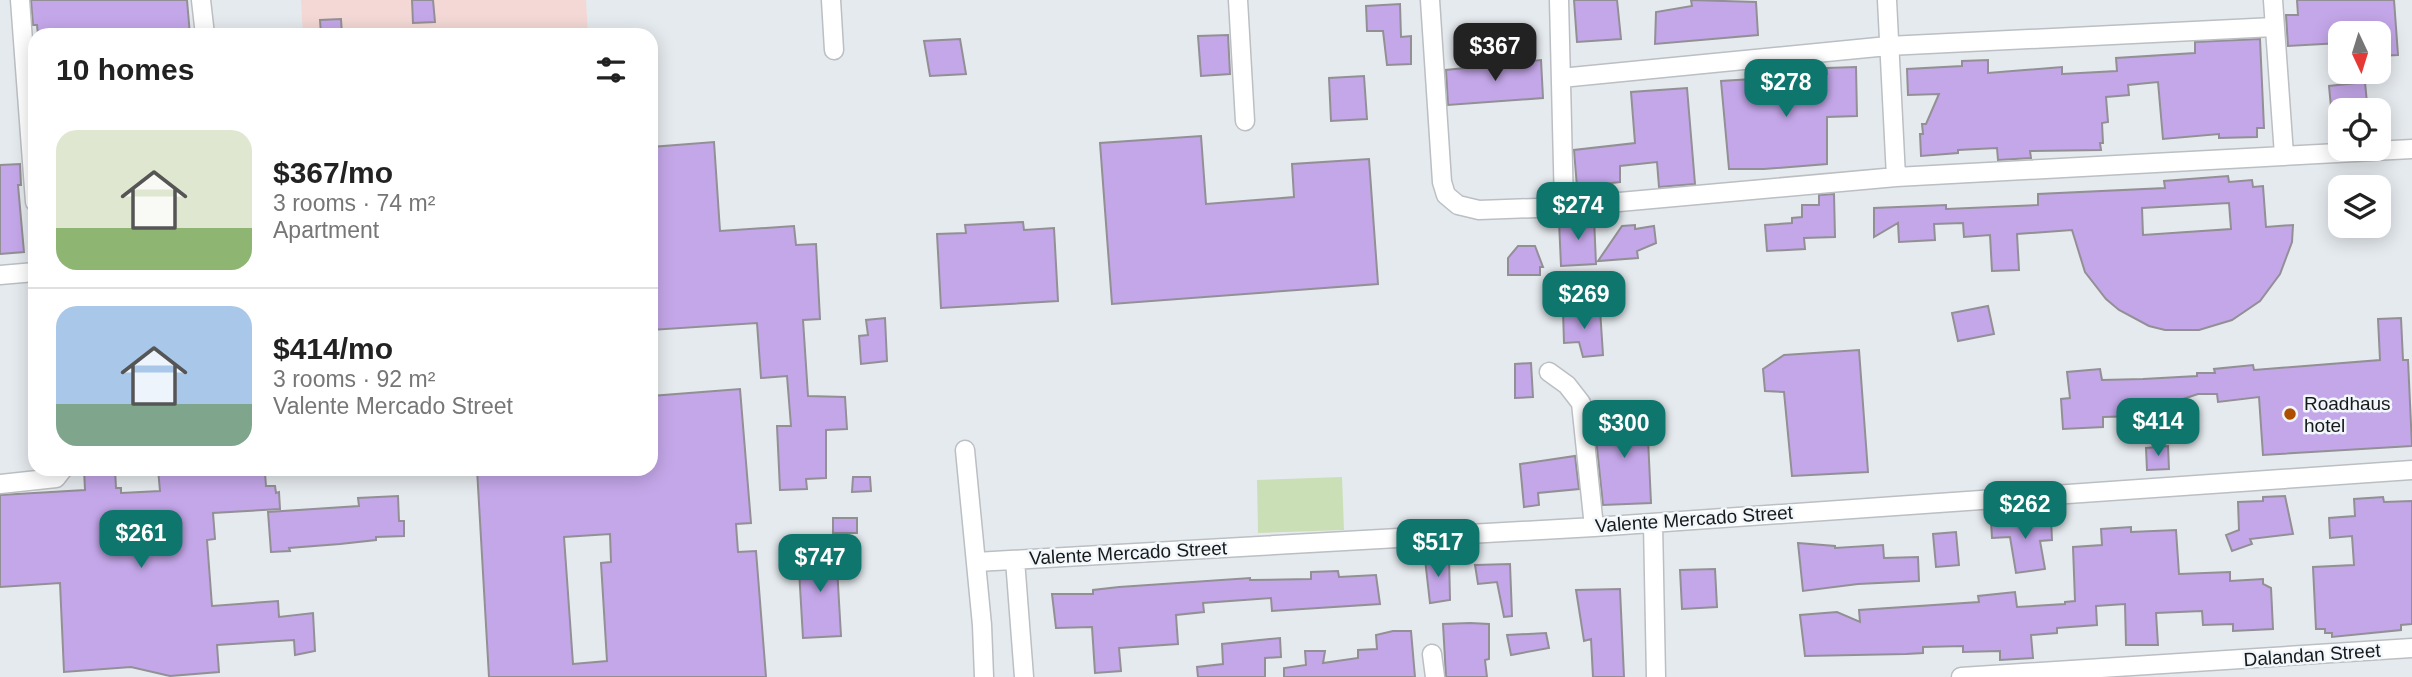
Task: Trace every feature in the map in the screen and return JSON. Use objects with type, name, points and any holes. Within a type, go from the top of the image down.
[{"type":"street","points":[[20,0],[28,108]]},
{"type":"street","points":[[201,0],[204,28]]},
{"type":"street","points":[[831,0],[834,50]]},
{"type":"street","points":[[1238,0],[1245,121]]},
{"type":"street","points":[[1430,0],[1442,182],[1446,195],[1458,205],[1479,210],[1564,206],[1896,177],[2412,149]]},
{"type":"street","points":[[1559,0],[1564,206]]},
{"type":"street","points":[[1887,0],[1896,177]]},
{"type":"street","points":[[2273,0],[2284,155]]},
{"type":"street","points":[[1561,78],[1888,47],[2274,27]]},
{"type":"street","points":[[0,275],[28,273]]},
{"type":"street","points":[[1549,372],[1567,385],[1581,403],[1594,527]]},
{"type":"street","points":[[965,450],[984,677]]},
{"type":"street","name":"Valente Mercado Street","points":[[976,562],[1594,527],[2412,470]]},
{"type":"street","points":[[0,484],[58,476]]},
{"type":"street","points":[[1653,523],[1656,677]]},
{"type":"street","points":[[1015,560],[1024,677]]},
{"type":"street","name":"Dalandan Street","points":[[1961,677],[2412,648]]},
{"type":"street","points":[[1432,654],[1435,677]]},
{"type":"shaded area","points":[[301,0],[586,0],[588,28],[303,28]]},
{"type":"green space","points":[[1342,477],[1344,530],[1258,533],[1257,480]]},
{"type":"building","points":[[31,0],[187,0],[189,28],[37,28],[37,25],[33,25]]},
{"type":"building","points":[[412,0],[433,0],[435,22],[413,23]]},
{"type":"building","points":[[1574,0],[1617,0],[1621,39],[1577,42]]},
{"type":"building","points":[[1691,0],[1756,2],[1758,35],[1655,44],[1656,12],[1692,6]]},
{"type":"building","points":[[2297,0],[2394,0],[2398,55],[2391,55],[2391,21],[2328,21],[2328,44],[2288,46],[2286,15],[2298,15]]},
{"type":"building","points":[[1400,4],[1401,37],[1411,36],[1411,64],[1387,65],[1383,31],[1367,31],[1366,6]]},
{"type":"building","points":[[341,19],[342,28],[321,28],[320,20]]},
{"type":"building","points":[[1228,35],[1230,74],[1201,76],[1198,36]]},
{"type":"building","points":[[960,39],[966,74],[930,76],[924,41]]},
{"type":"building","points":[[2260,39],[2264,128],[2257,128],[2257,137],[2219,138],[2219,134],[2163,139],[2158,82],[2128,85],[2129,95],[2106,97],[2108,122],[2102,123],[2101,150],[2030,151],[2031,158],[1998,160],[1997,148],[1921,156],[1922,124],[1926,124],[1939,94],[1908,95],[1907,69],[1962,66],[1962,61],[1988,60],[1988,73],[2062,67],[2062,74],[2117,71],[2116,58],[2195,53],[2195,42]]},
{"type":"building","points":[[1541,60],[1543,98],[1448,105],[1446,70]]},
{"type":"building","points":[[1856,67],[1857,116],[1827,117],[1827,164],[1729,169],[1721,81],[1752,79],[1753,91],[1792,88],[1791,76],[1827,74],[1827,68]]},
{"type":"building","points":[[1364,76],[1367,119],[1331,121],[1329,78]]},
{"type":"building","points":[[2365,84],[2367,98],[2330,98],[2329,86]]},
{"type":"building","points":[[1687,88],[1695,184],[1659,187],[1657,162],[1620,166],[1620,182],[1577,187],[1574,150],[1635,143],[1631,92]]},
{"type":"building","points":[[1201,136],[1206,204],[1294,197],[1292,164],[1369,159],[1378,284],[1112,304],[1100,143]]},
{"type":"building","points":[[714,142],[720,231],[794,226],[796,245],[816,244],[820,319],[803,320],[808,396],[845,397],[847,429],[826,430],[826,478],[806,479],[807,489],[780,490],[777,426],[791,426],[787,376],[761,378],[757,323],[658,330],[658,146]]},
{"type":"building","points":[[20,164],[21,185],[18,185],[24,252],[0,254],[0,165]]},
{"type":"building","points":[[2228,176],[2229,182],[2252,180],[2253,187],[2263,186],[2266,227],[2293,225],[2292,242],[2280,274],[2260,301],[2232,320],[2199,330],[2165,330],[2149,326],[2119,310],[2106,299],[2085,272],[2072,230],[2017,234],[2019,270],[1992,271],[1990,235],[1964,237],[1963,223],[1934,224],[1935,240],[1899,242],[1898,223],[1874,237],[1874,208],[1946,205],[1946,209],[2038,205],[2038,194],[2165,188],[2164,181]],"holes":[[[2229,203],[2231,229],[2143,235],[2142,208]]]},
{"type":"building","points":[[1834,194],[1835,237],[1804,238],[1805,249],[1767,251],[1765,225],[1792,223],[1792,218],[1802,217],[1802,205],[1819,205],[1819,195]]},
{"type":"building","points":[[1594,218],[1596,264],[1561,266],[1559,221]]},
{"type":"building","points":[[1023,222],[1024,230],[1054,228],[1058,301],[941,308],[937,234],[966,233],[965,225]]},
{"type":"building","points":[[1635,225],[1635,229],[1654,226],[1656,243],[1637,251],[1638,258],[1598,261],[1622,226]]},
{"type":"building","points":[[1518,246],[1535,246],[1543,267],[1540,267],[1540,275],[1508,275],[1508,258]]},
{"type":"building","points":[[1988,306],[1994,334],[1958,341],[1952,313]]},
{"type":"building","points":[[1600,309],[1603,355],[1583,357],[1579,342],[1564,343],[1563,311]]},
{"type":"building","points":[[885,318],[887,361],[861,364],[859,336],[868,335],[866,320]]},
{"type":"building","points":[[2401,318],[2403,360],[2408,360],[2412,446],[2263,455],[2259,397],[2218,402],[2217,394],[2198,394],[2180,400],[2139,401],[2139,416],[2103,417],[2103,427],[2063,429],[2061,399],[2070,398],[2067,372],[2100,369],[2102,380],[2143,379],[2197,376],[2197,373],[2215,373],[2214,369],[2253,365],[2254,370],[2380,360],[2378,319]]},
{"type":"building","points":[[1859,350],[1868,472],[1792,476],[1784,392],[1765,391],[1763,369],[1784,355]]},
{"type":"building","points":[[1531,363],[1533,397],[1515,398],[1515,364]]},
{"type":"building","points":[[740,389],[751,523],[736,524],[738,552],[756,551],[766,677],[489,677],[477,476],[658,476],[658,395]],"holes":[[[610,534],[611,562],[601,563],[607,661],[573,664],[564,537]]]},
{"type":"building","points":[[1647,417],[1651,503],[1603,505],[1594,419]]},
{"type":"building","points":[[2168,446],[2169,469],[2147,470],[2146,448]]},
{"type":"building","points":[[1575,456],[1579,489],[1538,493],[1539,505],[1524,507],[1520,464]]},
{"type":"building","points":[[84,476],[115,476],[116,488],[121,488],[121,493],[160,491],[159,476],[265,476],[266,486],[275,486],[276,493],[279,492],[280,509],[213,513],[215,539],[207,540],[212,606],[278,601],[279,617],[313,613],[315,651],[295,655],[294,640],[217,645],[219,672],[170,676],[131,667],[64,672],[60,583],[0,587],[0,495],[85,490]]},
{"type":"building","points":[[853,477],[870,477],[871,491],[852,492]]},
{"type":"building","points":[[398,496],[399,521],[404,521],[404,536],[376,537],[376,540],[271,552],[268,512],[359,506],[358,498]]},
{"type":"building","points":[[2285,496],[2293,534],[2250,539],[2252,544],[2232,551],[2226,535],[2239,530],[2238,502],[2263,501],[2263,497]]},
{"type":"building","points":[[2383,497],[2384,502],[2412,501],[2412,624],[2401,625],[2401,630],[2332,637],[2332,633],[2325,633],[2325,629],[2316,629],[2313,567],[2354,565],[2352,536],[2330,538],[2329,518],[2355,516],[2354,499]]},
{"type":"building","points":[[833,518],[857,518],[857,533],[833,533]]},
{"type":"building","points":[[2051,518],[2052,540],[2040,541],[2045,569],[2016,573],[2010,537],[1992,538],[1991,521]]},
{"type":"building","points":[[2131,527],[2131,532],[2176,530],[2179,574],[2230,572],[2230,581],[2263,579],[2263,584],[2271,588],[2273,629],[2233,631],[2233,624],[2203,625],[2202,611],[2156,613],[2158,645],[2126,645],[2125,604],[2096,606],[2097,625],[2057,628],[2057,633],[2031,635],[2033,658],[2000,660],[2000,651],[1963,652],[1963,646],[1923,647],[1923,653],[1805,656],[1800,615],[1837,612],[1860,622],[1859,610],[1979,602],[1978,596],[2015,592],[2017,607],[2075,601],[2073,547],[2102,545],[2101,529]]},
{"type":"building","points":[[1956,532],[1959,565],[1936,567],[1933,534]]},
{"type":"building","points":[[1798,543],[1835,548],[1883,545],[1884,558],[1918,557],[1919,581],[1858,584],[1803,591]]},
{"type":"building","points":[[836,550],[841,636],[803,638],[798,553]]},
{"type":"building","points":[[1449,556],[1450,600],[1430,603],[1425,559]]},
{"type":"building","points":[[1510,564],[1512,616],[1504,617],[1497,582],[1478,584],[1475,565]]},
{"type":"building","points":[[1715,569],[1717,607],[1682,609],[1680,570]]},
{"type":"building","points":[[1338,571],[1339,577],[1376,575],[1380,604],[1272,611],[1271,598],[1203,603],[1204,612],[1176,615],[1178,644],[1119,648],[1121,671],[1095,673],[1092,627],[1056,628],[1052,594],[1093,594],[1093,590],[1119,587],[1250,578],[1311,579],[1311,572]]},
{"type":"building","points":[[1620,589],[1624,677],[1593,677],[1591,639],[1584,641],[1576,590]]},
{"type":"building","points":[[1443,624],[1489,624],[1489,659],[1485,660],[1487,677],[1446,677]]},
{"type":"building","points":[[1411,631],[1415,677],[1284,677],[1284,668],[1306,665],[1305,651],[1325,651],[1323,663],[1358,658],[1358,650],[1377,649],[1376,635]]},
{"type":"building","points":[[1546,633],[1549,648],[1511,655],[1507,635]]},
{"type":"building","points":[[1280,638],[1281,657],[1265,658],[1265,677],[1198,677],[1197,667],[1223,664],[1222,644]]},
{"type":"place","name":"Roadhaus hotel","points":[[2290,414]]}]
